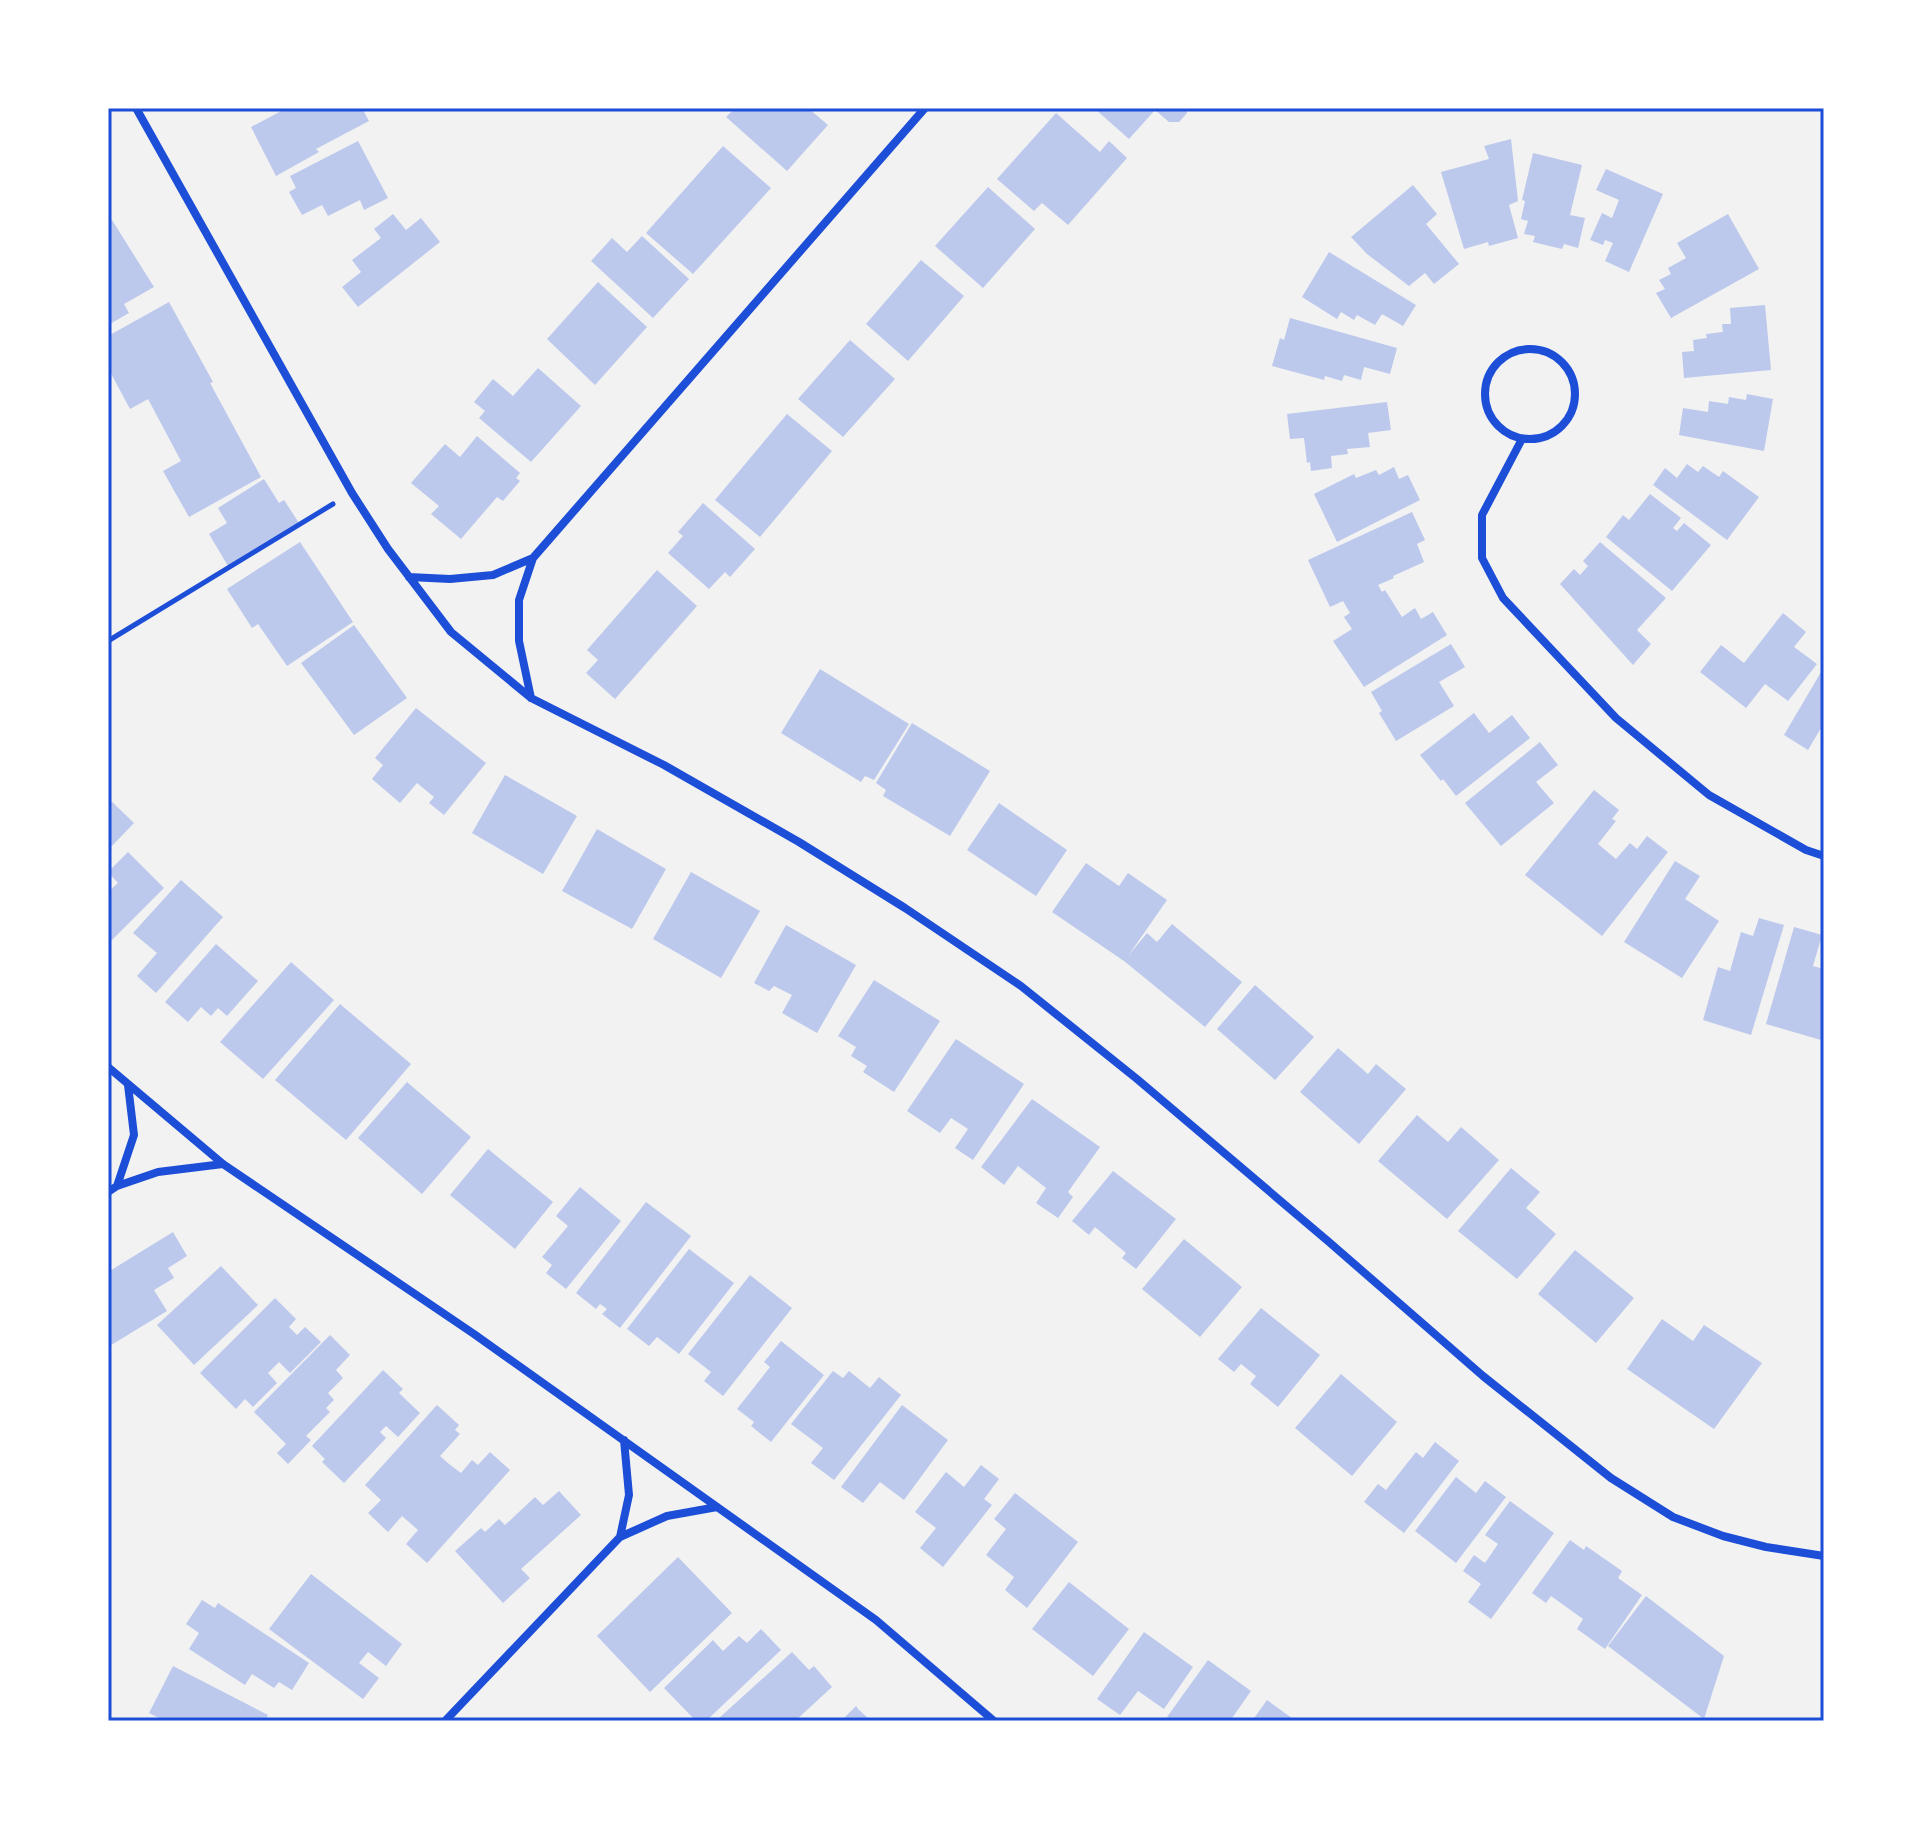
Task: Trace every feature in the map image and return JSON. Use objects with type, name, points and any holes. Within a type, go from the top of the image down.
[{"type":"street","points":[[136,108],[352,493],[388,549],[451,632],[531,698],[664,765],[799,842],[1021,986],[1137,1079],[1483,1376],[1611,1478],[1673,1517],[1723,1536],[1766,1547],[1824,1556]]},
{"type":"street","points":[[531,698],[519,641],[519,600],[533,558],[925,108]]},
{"type":"street","points":[[1538,349],[1551,353],[1563,362],[1576,387],[1576,402],[1571,416],[1562,427],[1536,440],[1522,439],[1507,434],[1495,424],[1487,410],[1484,395],[1487,379],[1495,365],[1507,355],[1538,349]]},
{"type":"street","points":[[1522,439],[1482,515],[1482,558],[1503,598],[1616,718],[1709,795],[1806,850],[1824,856]]},
{"type":"street","points":[[409,577],[450,579],[493,575],[533,558]]},
{"type":"street","points":[[108,1067],[223,1164],[474,1334],[876,1620],[994,1721]]},
{"type":"street","points":[[117,1186],[134,1135],[128,1085]]},
{"type":"street","points":[[108,1192],[158,1172],[223,1164]]},
{"type":"street","points":[[620,1537],[629,1495],[624,1440]]},
{"type":"street","points":[[445,1721],[620,1537],[667,1516],[717,1507]]},
{"type":"path","points":[[108,641],[352,493]]},
{"type":"building","points":[[287,108],[362,108],[369,121],[316,149],[319,152],[276,176],[251,127]]},
{"type":"building","points":[[735,108],[808,108],[828,125],[787,171],[726,117]]},
{"type":"building","points":[[1094,108],[1187,108],[1187,113],[1179,122],[1169,122],[1155,110],[1129,139]]},
{"type":"building","points":[[1056,113],[1100,152],[1109,141],[1127,158],[1068,225],[1042,203],[1034,211],[997,179]]},
{"type":"building","points":[[1511,139],[1518,201],[1509,205],[1518,238],[1464,249],[1441,172],[1489,159],[1484,146]]},
{"type":"building","points":[[358,141],[388,198],[364,210],[360,200],[328,216],[322,205],[302,215],[289,192],[296,188],[290,176]]},
{"type":"building","points":[[723,146],[771,188],[693,274],[646,233]]},
{"type":"building","points":[[1533,153],[1582,165],[1570,215],[1585,218],[1578,248],[1564,244],[1562,249],[1533,242],[1535,236],[1524,234],[1528,221],[1521,219],[1525,201],[1522,200]]},
{"type":"building","points":[[1606,169],[1663,194],[1629,272],[1605,261],[1613,243],[1605,240],[1603,245],[1590,240],[1602,213],[1612,218],[1619,200],[1596,190]]},
{"type":"building","points":[[1413,185],[1437,214],[1426,224],[1459,264],[1434,284],[1425,273],[1409,286],[1367,254],[1351,237]]},
{"type":"building","points":[[988,187],[1035,229],[983,288],[935,246]]},
{"type":"building","points":[[393,214],[406,230],[421,218],[440,242],[358,307],[342,287],[361,272],[352,260],[381,238],[374,229]]},
{"type":"building","points":[[1728,214],[1759,269],[1671,318],[1656,293],[1665,289],[1659,280],[1671,274],[1668,268],[1686,258],[1677,243]]},
{"type":"building","points":[[112,220],[154,287],[124,304],[129,313],[108,325],[108,222]]},
{"type":"building","points":[[642,236],[689,279],[653,318],[591,261],[612,238],[627,252]]},
{"type":"building","points":[[1329,252],[1416,305],[1403,326],[1382,314],[1375,325],[1357,315],[1354,320],[1341,312],[1337,319],[1302,297]]},
{"type":"building","points":[[921,260],[964,296],[908,361],[866,324]]},
{"type":"building","points":[[598,282],[647,327],[595,385],[547,339]]},
{"type":"building","points":[[169,302],[261,477],[189,517],[163,471],[181,461],[148,399],[130,409],[108,368],[108,336]]},
{"type":"building","points":[[1765,305],[1771,370],[1684,378],[1682,352],[1694,351],[1693,340],[1707,338],[1706,334],[1723,332],[1722,324],[1731,324],[1730,308]]},
{"type":"building","points":[[1290,318],[1397,348],[1390,374],[1364,367],[1361,380],[1344,375],[1342,381],[1325,376],[1324,380],[1272,366]]},
{"type":"building","points":[[850,340],[895,379],[843,437],[798,399]]},
{"type":"building","points":[[538,368],[581,406],[531,462],[479,418],[485,411],[474,402],[493,379],[513,396]]},
{"type":"building","points":[[1747,394],[1773,399],[1764,451],[1679,435],[1683,408],[1708,412],[1709,401],[1728,404],[1729,397],[1746,400]]},
{"type":"building","points":[[1387,402],[1391,430],[1368,433],[1370,447],[1347,449],[1348,454],[1331,456],[1332,468],[1311,471],[1304,438],[1290,439],[1287,414]]},
{"type":"building","points":[[787,414],[832,451],[760,537],[715,500]]},
{"type":"building","points":[[477,436],[520,473],[516,478],[520,481],[503,501],[497,497],[461,539],[431,514],[439,506],[411,483],[445,444],[460,457]]},
{"type":"building","points":[[1687,464],[1698,472],[1703,466],[1719,477],[1723,471],[1759,497],[1727,540],[1653,485],[1665,468],[1677,478]]},
{"type":"building","points":[[1394,467],[1399,479],[1408,475],[1420,500],[1337,542],[1314,494],[1354,474],[1356,478],[1376,470],[1379,475]]},
{"type":"building","points":[[264,479],[279,503],[284,500],[299,523],[228,566],[209,534],[227,523],[218,508]]},
{"type":"building","points":[[1650,494],[1681,518],[1673,528],[1677,531],[1684,523],[1711,545],[1672,591],[1606,537],[1623,515],[1629,520]]},
{"type":"building","points":[[703,503],[755,549],[730,577],[725,572],[709,589],[668,553],[683,536],[678,532]]},
{"type":"building","points":[[1412,512],[1425,540],[1417,544],[1424,562],[1378,585],[1382,592],[1385,590],[1402,617],[1415,608],[1421,619],[1433,612],[1447,635],[1364,687],[1333,641],[1352,629],[1344,617],[1350,613],[1343,601],[1330,607],[1308,560]]},
{"type":"building","points":[[300,542],[353,622],[287,666],[258,624],[252,628],[227,589]]},
{"type":"building","points":[[1600,542],[1666,598],[1637,630],[1651,644],[1633,665],[1560,584],[1574,569],[1580,575],[1588,566],[1583,561]]},
{"type":"building","points":[[657,570],[697,606],[615,699],[586,673],[598,660],[587,650]]},
{"type":"building","points":[[1783,613],[1806,632],[1794,647],[1817,664],[1788,701],[1765,684],[1746,708],[1700,672],[1721,645],[1744,663]]},
{"type":"building","points":[[354,625],[407,698],[354,735],[301,663]]},
{"type":"building","points":[[1451,644],[1465,667],[1439,682],[1454,706],[1396,741],[1379,713],[1382,711],[1371,692]]},
{"type":"building","points":[[1824,667],[1824,723],[1808,750],[1784,735]]},
{"type":"building","points":[[820,669],[909,724],[874,780],[865,776],[861,782],[781,733]]},
{"type":"building","points":[[416,708],[486,763],[444,815],[429,803],[434,797],[417,783],[400,803],[372,779],[383,765],[375,758]]},
{"type":"building","points":[[1474,713],[1489,733],[1512,715],[1530,738],[1456,796],[1420,755]]},
{"type":"building","points":[[912,723],[990,771],[950,836],[883,796],[886,790],[876,783]]},
{"type":"building","points":[[1540,742],[1558,765],[1536,782],[1554,803],[1501,846],[1465,803]]},
{"type":"building","points":[[505,775],[577,816],[543,874],[472,833]]},
{"type":"building","points":[[1594,790],[1619,810],[1612,819],[1616,821],[1598,844],[1616,859],[1630,843],[1637,849],[1647,836],[1668,852],[1602,936],[1525,875]]},
{"type":"building","points":[[108,798],[134,823],[110,848],[112,850],[108,855]]},
{"type":"building","points":[[999,803],[1067,850],[1036,896],[967,850]]},
{"type":"building","points":[[597,829],[666,869],[632,929],[562,891]]},
{"type":"building","points":[[128,852],[164,888],[108,944],[108,892],[118,883],[108,872]]},
{"type":"building","points":[[1675,861],[1700,876],[1685,899],[1719,921],[1682,978],[1624,942]]},
{"type":"building","points":[[1086,863],[1119,886],[1128,873],[1167,900],[1128,956],[1147,933],[1157,942],[1172,924],[1242,982],[1205,1027],[1124,961],[1052,912]]},
{"type":"building","points":[[691,872],[760,911],[721,978],[653,939]]},
{"type":"building","points":[[181,880],[223,917],[156,993],[137,976],[157,953],[133,933]]},
{"type":"building","points":[[1759,918],[1784,925],[1751,1035],[1703,1020],[1718,967],[1730,971],[1741,932],[1753,936]]},
{"type":"building","points":[[786,925],[856,965],[817,1033],[782,1013],[792,995],[774,986],[769,991],[754,983]]},
{"type":"building","points":[[1794,927],[1822,935],[1813,966],[1824,969],[1824,1031],[1821,1040],[1766,1024]]},
{"type":"building","points":[[216,944],[258,981],[227,1016],[218,1008],[211,1016],[201,1007],[188,1022],[165,1002]]},
{"type":"building","points":[[291,962],[334,1000],[263,1079],[220,1042]]},
{"type":"building","points":[[874,980],[940,1021],[894,1092],[863,1072],[867,1066],[851,1056],[856,1047],[838,1036]]},
{"type":"building","points":[[1255,985],[1314,1037],[1275,1080],[1217,1029]]},
{"type":"building","points":[[340,1004],[411,1064],[346,1140],[275,1080]]},
{"type":"building","points":[[956,1039],[1024,1084],[973,1160],[955,1148],[968,1129],[951,1118],[940,1133],[907,1111]]},
{"type":"building","points":[[1338,1048],[1368,1074],[1376,1064],[1406,1089],[1359,1144],[1300,1092]]},
{"type":"building","points":[[407,1082],[471,1137],[422,1194],[358,1138]]},
{"type":"building","points":[[1032,1099],[1100,1147],[1068,1192],[1073,1197],[1058,1218],[1036,1203],[1046,1188],[1018,1166],[1004,1185],[981,1167]]},
{"type":"building","points":[[1417,1115],[1448,1142],[1461,1127],[1499,1160],[1447,1219],[1378,1161]]},
{"type":"building","points":[[488,1149],[553,1202],[515,1249],[450,1195]]},
{"type":"building","points":[[1511,1168],[1540,1192],[1526,1208],[1556,1234],[1517,1279],[1458,1231]]},
{"type":"building","points":[[1113,1171],[1176,1219],[1136,1269],[1122,1258],[1126,1253],[1095,1227],[1089,1235],[1072,1221]]},
{"type":"building","points":[[580,1187],[621,1221],[566,1289],[546,1273],[552,1265],[542,1257],[568,1226],[556,1216]]},
{"type":"building","points":[[646,1202],[691,1236],[620,1328],[602,1314],[607,1309],[600,1304],[596,1309],[576,1293]]},
{"type":"building","points":[[173,1232],[187,1256],[168,1268],[174,1278],[154,1290],[167,1311],[108,1347],[108,1272]]},
{"type":"building","points":[[1184,1239],[1242,1287],[1200,1337],[1142,1289]]},
{"type":"building","points":[[689,1249],[734,1283],[679,1354],[657,1337],[649,1346],[627,1329]]},
{"type":"building","points":[[1575,1250],[1634,1298],[1596,1343],[1538,1294]]},
{"type":"building","points":[[221,1266],[258,1305],[194,1365],[157,1325]]},
{"type":"building","points":[[750,1275],[792,1308],[723,1396],[704,1381],[711,1372],[688,1354]]},
{"type":"building","points":[[275,1298],[296,1319],[289,1327],[297,1335],[305,1327],[321,1342],[290,1373],[279,1362],[268,1373],[277,1383],[253,1407],[245,1399],[236,1409],[200,1373]]},
{"type":"building","points":[[1261,1308],[1320,1355],[1278,1407],[1250,1384],[1256,1376],[1241,1364],[1234,1372],[1218,1359]]},
{"type":"building","points":[[1662,1319],[1693,1341],[1704,1325],[1762,1363],[1714,1429],[1627,1369]]},
{"type":"building","points":[[330,1335],[350,1355],[336,1370],[343,1378],[328,1393],[334,1400],[326,1408],[330,1412],[306,1436],[311,1440],[288,1464],[277,1453],[286,1444],[254,1412]]},
{"type":"building","points":[[781,1341],[824,1375],[771,1442],[751,1426],[754,1422],[737,1409],[770,1367],[764,1362]]},
{"type":"building","points":[[383,1370],[403,1389],[399,1393],[420,1413],[398,1437],[386,1426],[380,1432],[386,1438],[344,1483],[322,1462],[325,1459],[312,1446]]},
{"type":"building","points":[[833,1371],[843,1378],[849,1371],[870,1388],[879,1377],[901,1395],[834,1480],[811,1463],[823,1448],[791,1424]]},
{"type":"building","points":[[1341,1374],[1397,1422],[1352,1476],[1295,1428]]},
{"type":"building","points":[[437,1405],[459,1425],[455,1430],[460,1434],[440,1456],[461,1473],[472,1460],[478,1465],[490,1452],[510,1470],[427,1563],[406,1544],[418,1530],[402,1516],[388,1532],[368,1513],[381,1500],[365,1485]]},
{"type":"building","points":[[902,1405],[948,1440],[904,1500],[880,1482],[863,1503],[841,1487]]},
{"type":"building","points":[[1435,1442],[1459,1461],[1404,1533],[1364,1502],[1378,1484],[1386,1490],[1416,1452],[1423,1458]]},
{"type":"building","points":[[981,1465],[999,1479],[984,1499],[992,1505],[943,1567],[920,1548],[936,1528],[915,1512],[946,1472],[964,1487]]},
{"type":"building","points":[[1456,1477],[1476,1493],[1485,1481],[1506,1497],[1456,1563],[1415,1531]]},
{"type":"building","points":[[559,1491],[581,1515],[521,1569],[530,1578],[503,1603],[455,1551],[481,1528],[485,1532],[499,1519],[505,1525],[535,1497],[543,1505]]},
{"type":"building","points":[[1015,1493],[1078,1542],[1027,1608],[1005,1590],[1014,1577],[986,1555],[1006,1529],[994,1519]]},
{"type":"building","points":[[1510,1501],[1554,1533],[1491,1619],[1468,1602],[1481,1584],[1463,1571],[1474,1555],[1485,1563],[1498,1544],[1485,1535]]},
{"type":"building","points":[[1570,1540],[1584,1550],[1586,1546],[1622,1571],[1618,1578],[1642,1595],[1605,1649],[1577,1629],[1583,1619],[1551,1596],[1546,1603],[1532,1593]]},
{"type":"building","points":[[678,1557],[732,1613],[650,1692],[597,1636]]},
{"type":"building","points":[[311,1574],[402,1644],[386,1666],[368,1652],[359,1663],[379,1678],[363,1699],[269,1629]]},
{"type":"building","points":[[1069,1582],[1129,1629],[1093,1676],[1032,1629]]},
{"type":"building","points":[[1646,1596],[1724,1656],[1704,1719],[1608,1646]]},
{"type":"building","points":[[202,1600],[215,1608],[218,1603],[309,1663],[292,1690],[279,1682],[274,1688],[252,1674],[245,1685],[189,1649],[199,1633],[186,1624]]},
{"type":"building","points":[[761,1629],[781,1650],[706,1721],[696,1721],[664,1688],[713,1640],[723,1651],[739,1636],[747,1643]]},
{"type":"building","points":[[1144,1632],[1193,1667],[1164,1709],[1138,1691],[1120,1715],[1097,1699]]},
{"type":"building","points":[[792,1652],[809,1670],[814,1666],[832,1687],[795,1721],[718,1719]]},
{"type":"building","points":[[1208,1660],[1251,1691],[1230,1721],[1173,1721],[1167,1717]]},
{"type":"building","points":[[173,1666],[268,1715],[265,1721],[165,1721],[149,1713]]},
{"type":"building","points":[[1267,1700],[1296,1721],[1252,1721]]},
{"type":"building","points":[[856,1706],[871,1721],[841,1721]]}]
